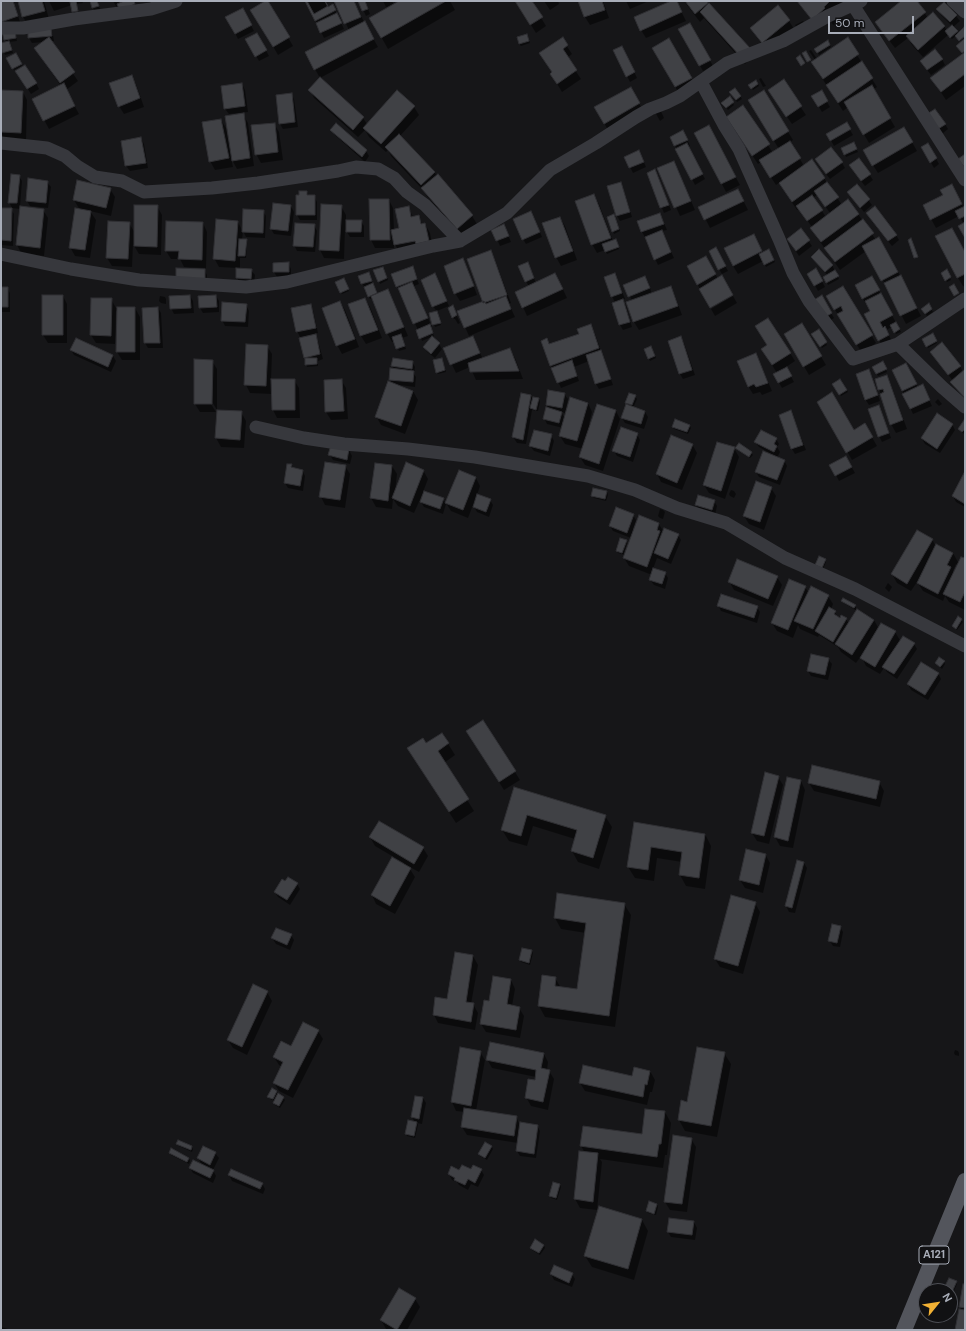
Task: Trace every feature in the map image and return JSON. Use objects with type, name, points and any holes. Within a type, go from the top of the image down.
[{"type":"main road","name":"A121","points":[[904,1330],[965,1181]]},
{"type":"street","points":[[1,28],[23,28],[74,19],[151,9],[176,1]]},
{"type":"street","points":[[953,1],[965,12]]},
{"type":"street","points":[[1,254],[71,269],[139,280],[246,286],[287,282],[433,246],[460,241],[507,213],[550,170],[636,117],[680,96],[728,63],[783,41],[828,16],[857,3],[965,180]]},
{"type":"street","points":[[701,82],[724,125],[739,149],[793,273],[809,301],[853,359],[898,344],[965,299]]},
{"type":"street","points":[[1,142],[48,148],[65,156],[77,166],[95,177],[122,181],[144,192],[212,188],[258,183],[356,167],[378,169],[394,178],[407,192],[425,205],[460,241]]},
{"type":"street","points":[[898,344],[965,407]]},
{"type":"street","points":[[256,427],[304,438],[344,444],[408,449],[475,457],[564,471],[588,476],[636,490],[677,508],[726,523],[785,558],[855,589],[965,646]]},
{"type":"building","points":[[1,1],[13,1],[18,16],[1,22]]},
{"type":"building","points":[[18,1],[42,1],[45,11],[22,17]]},
{"type":"building","points":[[76,1],[78,11],[72,12],[70,2]]},
{"type":"building","points":[[90,1],[97,1],[99,6],[92,8]]},
{"type":"building","points":[[124,1],[134,1],[135,4],[120,11],[117,4]]},
{"type":"building","points":[[265,1],[268,1],[290,37],[273,47],[250,10]]},
{"type":"building","points":[[305,1],[325,1],[328,7],[333,4],[336,10],[315,21]]},
{"type":"building","points":[[307,1],[325,1],[328,6],[314,14]]},
{"type":"building","points":[[334,1],[354,1],[361,17],[344,24]]},
{"type":"building","points":[[358,1],[365,1],[368,9],[362,11]]},
{"type":"building","points":[[399,1],[446,1],[381,38],[369,18]]},
{"type":"building","points":[[515,1],[532,1],[543,17],[530,25]]},
{"type":"building","points":[[578,1],[602,1],[605,10],[584,17]]},
{"type":"building","points":[[671,1],[677,1],[682,12],[640,31],[634,17]]},
{"type":"building","points":[[685,1],[707,1],[708,3],[695,14]]},
{"type":"building","points":[[797,1],[830,1],[812,20]]},
{"type":"building","points":[[901,1],[917,1],[926,12],[889,41],[875,22]]},
{"type":"building","points":[[944,2],[957,15],[950,22],[936,9]]},
{"type":"building","points":[[709,3],[750,48],[740,56],[700,12]]},
{"type":"building","points":[[778,5],[790,20],[762,43],[750,28]]},
{"type":"building","points":[[243,8],[252,25],[235,34],[225,17]]},
{"type":"building","points":[[933,12],[945,26],[918,50],[906,36]]},
{"type":"building","points":[[337,13],[342,23],[320,33],[316,23]]},
{"type":"building","points":[[365,21],[374,39],[314,70],[305,52]]},
{"type":"building","points":[[690,23],[711,60],[699,66],[678,29]]},
{"type":"building","points":[[952,25],[958,31],[950,38],[945,31]]},
{"type":"building","points":[[964,27],[965,36],[959,41],[955,36]]},
{"type":"building","points":[[51,28],[52,36],[28,38],[28,30]]},
{"type":"building","points":[[15,29],[16,38],[4,40],[2,31]]},
{"type":"building","points":[[257,33],[267,50],[255,57],[245,39]]},
{"type":"building","points":[[527,34],[529,41],[519,44],[517,37]]},
{"type":"building","points":[[49,37],[75,72],[60,83],[34,48]]},
{"type":"building","points":[[563,37],[568,45],[563,49],[577,70],[557,84],[550,74],[552,72],[539,53]]},
{"type":"building","points":[[848,37],[859,54],[823,79],[811,62]]},
{"type":"building","points":[[669,38],[692,78],[675,87],[652,48]]},
{"type":"building","points":[[965,38],[965,51],[962,53],[956,46]]},
{"type":"building","points":[[828,40],[830,45],[817,53],[814,49]]},
{"type":"building","points":[[9,41],[12,50],[2,53],[1,43]]},
{"type":"building","points":[[622,46],[635,72],[626,77],[613,50]]},
{"type":"building","points":[[935,49],[943,59],[927,70],[920,61]]},
{"type":"building","points":[[806,51],[811,60],[807,62],[802,53]]},
{"type":"building","points":[[965,52],[965,74],[941,92],[930,78]]},
{"type":"building","points":[[16,53],[22,64],[12,69],[6,58]]},
{"type":"building","points":[[800,55],[805,63],[801,66],[796,58]]},
{"type":"building","points":[[862,61],[873,78],[838,103],[826,85]]},
{"type":"building","points":[[25,65],[37,83],[27,89],[15,71]]},
{"type":"building","points":[[132,75],[140,98],[118,107],[109,83]]},
{"type":"building","points":[[320,77],[364,117],[353,130],[308,90]]},
{"type":"building","points":[[784,79],[802,106],[786,117],[768,90]]},
{"type":"building","points":[[756,80],[758,84],[751,89],[748,85]]},
{"type":"building","points":[[64,83],[75,106],[43,121],[32,99]]},
{"type":"building","points":[[242,83],[245,106],[224,109],[221,86]]},
{"type":"building","points":[[872,85],[891,118],[863,135],[844,102]]},
{"type":"building","points":[[631,87],[640,103],[604,124],[594,107]]},
{"type":"building","points":[[735,88],[741,96],[736,100],[729,92]]},
{"type":"building","points":[[1,90],[23,91],[21,133],[1,132]]},
{"type":"building","points":[[397,90],[415,106],[381,144],[363,128]]},
{"type":"building","points":[[764,90],[789,131],[773,141],[748,100]]},
{"type":"building","points":[[822,90],[828,101],[818,107],[811,96]]},
{"type":"building","points":[[292,93],[295,122],[279,124],[276,95]]},
{"type":"building","points":[[730,96],[734,102],[726,108],[721,103]]},
{"type":"building","points":[[743,105],[770,144],[752,156],[726,117]]},
{"type":"building","points":[[935,109],[946,124],[938,129],[927,114]]},
{"type":"building","points":[[244,113],[250,158],[232,161],[225,116]]},
{"type":"building","points":[[221,119],[229,158],[209,162],[202,122]]},
{"type":"building","points":[[847,122],[851,129],[830,141],[826,134]]},
{"type":"building","points":[[275,123],[278,152],[255,155],[251,125]]},
{"type":"building","points":[[336,123],[367,150],[362,157],[330,130]]},
{"type":"building","points":[[709,125],[736,177],[721,184],[694,133]]},
{"type":"building","points":[[904,127],[913,142],[872,166],[863,150]]},
{"type":"building","points":[[683,130],[688,140],[674,146],[670,137]]},
{"type":"building","points":[[399,134],[435,172],[421,185],[385,147]]},
{"type":"building","points":[[141,137],[146,163],[125,166],[121,141]]},
{"type":"building","points":[[790,141],[801,158],[770,178],[759,160]]},
{"type":"building","points":[[854,142],[857,149],[844,155],[841,148]]},
{"type":"building","points":[[687,143],[703,174],[691,180],[675,149]]},
{"type":"building","points":[[928,143],[937,158],[930,163],[921,147]]},
{"type":"building","points":[[831,147],[843,162],[826,174],[815,159]]},
{"type":"building","points":[[639,150],[644,162],[629,168],[624,157]]},
{"type":"building","points":[[965,154],[965,168],[958,159]]},
{"type":"building","points":[[859,158],[871,174],[861,181],[849,165]]},
{"type":"building","points":[[812,159],[825,178],[792,202],[779,183]]},
{"type":"building","points":[[674,161],[691,201],[674,208],[657,168]]},
{"type":"building","points":[[655,169],[669,205],[660,208],[647,173]]},
{"type":"building","points":[[11,174],[20,175],[17,203],[8,203]]},
{"type":"building","points":[[438,174],[473,215],[457,229],[421,188]]},
{"type":"building","points":[[28,178],[48,181],[46,203],[26,201]]},
{"type":"building","points":[[77,180],[111,188],[106,208],[73,200]]},
{"type":"building","points":[[621,182],[630,212],[616,216],[607,186]]},
{"type":"building","points":[[827,182],[839,197],[825,207],[814,191]]},
{"type":"building","points":[[857,184],[870,199],[860,208],[847,192]]},
{"type":"building","points":[[952,184],[962,204],[930,220],[923,205],[943,195],[940,190]]},
{"type":"building","points":[[738,189],[744,201],[704,220],[698,207]]},
{"type":"building","points":[[299,191],[307,191],[307,195],[315,195],[315,215],[296,215],[296,195],[299,195]]},
{"type":"building","points":[[594,194],[611,238],[591,245],[575,201]]},
{"type":"building","points":[[812,195],[823,210],[807,221],[796,206]]},
{"type":"building","points":[[369,199],[389,199],[390,240],[370,240]]},
{"type":"building","points":[[848,199],[859,214],[821,242],[810,228]]},
{"type":"building","points":[[273,203],[291,205],[288,231],[270,229]]},
{"type":"building","points":[[321,204],[342,205],[339,251],[319,250]]},
{"type":"building","points":[[134,205],[158,205],[157,247],[134,246]]},
{"type":"building","points":[[20,206],[44,209],[40,248],[16,245]]},
{"type":"building","points":[[409,206],[411,217],[419,215],[421,224],[425,223],[429,241],[416,244],[415,241],[394,245],[391,230],[399,228],[395,209]]},
{"type":"building","points":[[875,206],[897,235],[888,241],[866,213]]},
{"type":"building","points":[[965,206],[965,216],[959,219],[955,211]]},
{"type":"building","points":[[1,208],[12,208],[11,241],[1,240]]},
{"type":"building","points":[[75,208],[91,211],[85,250],[69,248]]},
{"type":"building","points":[[243,209],[264,210],[263,233],[242,232]]},
{"type":"building","points":[[531,211],[540,232],[522,240],[513,219]]},
{"type":"building","points":[[660,213],[664,224],[641,232],[637,221]]},
{"type":"building","points":[[614,214],[619,229],[612,232],[607,217]]},
{"type":"building","points":[[560,217],[573,251],[555,258],[542,223]]},
{"type":"building","points":[[216,219],[238,221],[235,261],[213,259]]},
{"type":"building","points":[[863,219],[874,233],[835,262],[824,248]]},
{"type":"building","points":[[346,220],[362,220],[361,232],[346,232]]},
{"type":"building","points":[[108,221],[130,222],[128,259],[106,258]]},
{"type":"building","points":[[166,221],[203,222],[202,260],[178,259],[179,251],[165,251]]},
{"type":"building","points":[[965,222],[965,238],[958,226]]},
{"type":"building","points":[[295,223],[315,224],[313,247],[293,246]]},
{"type":"building","points":[[504,224],[509,236],[496,241],[491,230]]},
{"type":"building","points":[[801,228],[810,240],[796,251],[787,239]]},
{"type":"building","points":[[952,228],[965,252],[965,274],[957,278],[935,236]]},
{"type":"building","points":[[662,230],[671,252],[654,260],[645,237]]},
{"type":"building","points":[[754,234],[762,251],[733,266],[724,248]]},
{"type":"building","points":[[879,237],[898,272],[881,281],[862,246]]},
{"type":"building","points":[[911,238],[918,257],[914,258],[908,240]]},
{"type":"building","points":[[239,239],[247,239],[245,256],[238,256]]},
{"type":"building","points":[[616,239],[619,247],[605,252],[602,244]]},
{"type":"building","points":[[716,247],[726,266],[718,270],[709,251]]},
{"type":"building","points":[[769,249],[774,260],[764,265],[759,254]]},
{"type":"building","points":[[819,249],[833,265],[825,272],[811,257]]},
{"type":"building","points":[[491,250],[507,295],[483,303],[467,259]]},
{"type":"building","points":[[706,256],[716,274],[697,285],[687,266]]},
{"type":"building","points":[[463,258],[474,286],[454,294],[444,266]]},
{"type":"building","points":[[289,262],[289,272],[273,272],[273,263]]},
{"type":"building","points":[[528,262],[534,278],[525,282],[518,266]]},
{"type":"building","points":[[413,266],[417,279],[396,287],[391,274]]},
{"type":"building","points":[[383,267],[387,278],[378,282],[373,270]]},
{"type":"building","points":[[176,268],[205,269],[205,279],[176,279]]},
{"type":"building","points":[[236,268],[252,269],[251,279],[236,278]]},
{"type":"building","points":[[816,268],[823,281],[814,286],[807,274]]},
{"type":"building","points":[[947,269],[951,277],[945,281],[941,273]]},
{"type":"building","points":[[835,270],[839,276],[826,283],[823,277]]},
{"type":"building","points":[[369,272],[372,281],[361,284],[358,276]]},
{"type":"building","points":[[435,273],[447,301],[432,307],[421,280]]},
{"type":"building","points":[[555,273],[563,289],[522,308],[515,292]]},
{"type":"building","points":[[615,273],[622,293],[611,297],[604,277]]},
{"type":"building","points":[[722,275],[733,295],[710,308],[699,289]]},
{"type":"building","points":[[901,275],[917,308],[900,316],[884,283]]},
{"type":"building","points":[[645,276],[650,288],[628,297],[623,285]]},
{"type":"building","points":[[872,276],[880,290],[862,299],[855,285]]},
{"type":"building","points":[[344,278],[349,289],[340,293],[335,282]]},
{"type":"building","points":[[412,282],[428,318],[413,324],[398,288]]},
{"type":"building","points":[[373,283],[377,293],[368,297],[364,287]]},
{"type":"building","points":[[954,284],[959,293],[954,296],[949,287]]},
{"type":"building","points":[[671,286],[678,306],[633,322],[626,302]]},
{"type":"building","points":[[843,286],[873,335],[856,345],[837,314],[843,311],[841,306],[834,310],[826,296]]},
{"type":"building","points":[[1,287],[8,287],[8,307],[1,307]]},
{"type":"building","points":[[388,289],[404,327],[386,334],[371,296]]},
{"type":"building","points":[[881,293],[893,315],[880,322],[883,328],[885,326],[889,335],[878,341],[864,314],[870,311],[865,301]]},
{"type":"building","points":[[42,295],[63,295],[63,335],[42,335]]},
{"type":"building","points":[[190,295],[191,308],[170,309],[169,296]]},
{"type":"building","points":[[216,295],[217,307],[199,308],[198,296]]},
{"type":"building","points":[[822,295],[832,313],[825,317],[814,300]]},
{"type":"building","points":[[506,296],[511,309],[464,328],[457,311],[484,301],[486,304]]},
{"type":"building","points":[[91,298],[112,298],[111,336],[90,335]]},
{"type":"building","points":[[365,298],[378,330],[360,336],[348,304]]},
{"type":"building","points":[[623,299],[630,322],[619,325],[612,303]]},
{"type":"building","points":[[340,301],[355,339],[336,346],[322,308]]},
{"type":"building","points":[[222,302],[247,304],[245,322],[221,321]]},
{"type":"building","points":[[929,303],[932,309],[925,314],[921,309]]},
{"type":"building","points":[[311,304],[316,328],[296,332],[291,308]]},
{"type":"building","points":[[453,305],[457,315],[452,318],[448,308]]},
{"type":"building","points":[[117,307],[135,307],[135,352],[116,352]]},
{"type":"building","points":[[158,307],[160,343],[144,343],[142,308]]},
{"type":"building","points":[[437,311],[441,323],[432,325],[429,313]]},
{"type":"building","points":[[768,318],[791,353],[772,365],[761,349],[767,345],[755,326]]},
{"type":"building","points":[[896,322],[900,329],[894,333],[890,325]]},
{"type":"building","points":[[802,323],[822,356],[803,367],[784,334]]},
{"type":"building","points":[[430,324],[433,333],[419,339],[416,330]]},
{"type":"building","points":[[591,324],[599,348],[550,366],[541,341],[547,338],[549,344],[579,334],[577,329]]},
{"type":"building","points":[[819,329],[827,342],[820,347],[811,334]]},
{"type":"building","points":[[933,333],[937,341],[926,347],[922,339]]},
{"type":"building","points":[[316,334],[320,354],[304,358],[299,338]]},
{"type":"building","points":[[401,334],[405,346],[396,349],[392,337]]},
{"type":"building","points":[[432,336],[440,343],[431,354],[423,347]]},
{"type":"building","points":[[473,336],[480,353],[450,365],[443,348]]},
{"type":"building","points":[[681,336],[692,370],[679,374],[668,341]]},
{"type":"building","points":[[76,338],[113,355],[108,367],[70,350]]},
{"type":"building","points":[[942,342],[961,366],[948,375],[930,352]]},
{"type":"building","points":[[246,344],[268,345],[266,386],[244,385]]},
{"type":"building","points":[[651,346],[655,356],[648,359],[644,349]]},
{"type":"building","points":[[510,348],[519,371],[470,372],[468,363]]},
{"type":"building","points":[[601,350],[611,379],[595,384],[586,355]]},
{"type":"building","points":[[756,353],[768,383],[756,387],[754,384],[748,387],[737,361]]},
{"type":"building","points":[[305,358],[317,358],[317,364],[305,365]]},
{"type":"building","points":[[393,358],[413,361],[412,369],[391,366]]},
{"type":"building","points":[[442,358],[445,370],[436,373],[433,360]]},
{"type":"building","points":[[194,359],[213,360],[212,404],[194,404]]},
{"type":"building","points":[[572,360],[577,376],[557,383],[551,368]]},
{"type":"building","points":[[883,361],[887,369],[876,374],[872,367]]},
{"type":"building","points":[[906,363],[917,384],[902,391],[892,370]]},
{"type":"building","points":[[787,367],[792,376],[778,383],[773,374]]},
{"type":"building","points":[[390,368],[414,371],[413,382],[389,380]]},
{"type":"building","points":[[869,369],[878,395],[865,400],[856,374]]},
{"type":"building","points":[[965,369],[965,398],[950,382]]},
{"type":"building","points":[[887,375],[903,420],[890,425],[880,394],[884,392],[883,389],[878,390],[875,379]]},
{"type":"building","points":[[271,379],[295,379],[295,410],[272,410]]},
{"type":"building","points":[[342,379],[344,411],[325,412],[324,380]]},
{"type":"building","points":[[840,379],[847,390],[839,395],[832,384]]},
{"type":"building","points":[[388,381],[413,391],[401,426],[375,417]]},
{"type":"building","points":[[923,384],[930,400],[910,409],[902,394]]},
{"type":"building","points":[[548,390],[565,393],[562,408],[546,405]]},
{"type":"building","points":[[832,392],[854,430],[865,423],[873,437],[846,453],[817,402]]},
{"type":"building","points":[[521,393],[531,395],[523,440],[512,437]]},
{"type":"building","points":[[629,393],[636,395],[632,405],[625,403]]},
{"type":"building","points":[[533,397],[539,398],[536,410],[530,408]]},
{"type":"building","points":[[570,397],[588,403],[577,441],[559,436]]},
{"type":"building","points":[[597,404],[616,410],[599,464],[579,457]]},
{"type":"building","points":[[626,404],[645,411],[641,424],[621,418]]},
{"type":"building","points":[[879,405],[889,433],[878,437],[868,409]]},
{"type":"building","points":[[546,407],[562,412],[559,423],[543,419]]},
{"type":"building","points":[[217,410],[242,411],[240,440],[215,438]]},
{"type":"building","points":[[791,410],[803,445],[791,449],[779,415]]},
{"type":"building","points":[[937,413],[953,424],[937,449],[921,438]]},
{"type":"building","points":[[675,419],[690,425],[687,432],[672,427]]},
{"type":"building","points":[[964,420],[965,429],[962,432],[958,429]]},
{"type":"building","points":[[621,427],[638,433],[630,457],[612,451]]},
{"type":"building","points":[[534,430],[552,434],[548,451],[529,446]]},
{"type":"building","points":[[761,430],[777,438],[774,444],[777,446],[774,452],[754,442]]},
{"type":"building","points":[[671,435],[693,444],[677,483],[656,474]]},
{"type":"building","points":[[717,442],[735,447],[721,491],[703,485]]},
{"type":"building","points":[[739,443],[752,452],[749,457],[735,448]]},
{"type":"building","points":[[331,445],[349,449],[347,460],[328,455]]},
{"type":"building","points":[[763,451],[785,460],[777,480],[755,472]]},
{"type":"building","points":[[846,456],[852,467],[835,476],[829,465]]},
{"type":"building","points":[[325,462],[346,465],[340,500],[319,497]]},
{"type":"building","points":[[406,462],[424,470],[410,506],[392,498]]},
{"type":"building","points":[[375,463],[392,465],[388,501],[370,498]]},
{"type":"building","points":[[287,464],[292,464],[291,467],[303,470],[300,486],[284,483]]},
{"type":"building","points":[[459,470],[476,477],[463,510],[445,503]]},
{"type":"building","points":[[965,473],[965,504],[952,496]]},
{"type":"building","points":[[756,481],[772,487],[760,522],[743,516]]},
{"type":"building","points":[[593,488],[607,491],[605,499],[591,496]]},
{"type":"building","points":[[424,491],[444,498],[440,509],[420,502]]},
{"type":"building","points":[[477,494],[491,499],[486,512],[473,507]]},
{"type":"building","points":[[698,495],[715,500],[712,510],[695,505]]},
{"type":"building","points":[[616,507],[634,514],[627,533],[609,526]]},
{"type":"building","points":[[639,515],[659,523],[657,530],[660,531],[647,567],[623,558]]},
{"type":"building","points":[[664,528],[679,534],[668,559],[654,553]]},
{"type":"building","points":[[917,530],[933,539],[907,584],[891,574]]},
{"type":"building","points":[[620,538],[627,540],[622,553],[616,551]]},
{"type":"building","points":[[936,544],[953,553],[947,565],[951,567],[938,594],[917,583]]},
{"type":"building","points":[[819,556],[826,559],[822,568],[815,565]]},
{"type":"building","points":[[961,557],[965,558],[965,592],[960,602],[943,594]]},
{"type":"building","points":[[737,559],[778,576],[768,599],[728,582]]},
{"type":"building","points":[[653,568],[666,572],[662,584],[649,580]]},
{"type":"building","points":[[789,579],[806,586],[788,630],[771,623]]},
{"type":"building","points":[[811,586],[829,595],[813,629],[794,621]]},
{"type":"building","points":[[721,594],[758,606],[754,618],[717,606]]},
{"type":"building","points":[[843,598],[856,605],[854,608],[841,601]]},
{"type":"building","points":[[829,607],[836,611],[834,614],[840,618],[841,615],[847,618],[833,642],[815,631]]},
{"type":"building","points":[[857,609],[874,620],[852,655],[835,644]]},
{"type":"building","points":[[958,616],[962,619],[956,629],[952,626]]},
{"type":"building","points":[[881,623],[896,631],[875,667],[860,658]]},
{"type":"building","points":[[903,636],[915,643],[894,674],[882,667]]},
{"type":"building","points":[[811,654],[829,658],[825,675],[807,671]]},
{"type":"building","points":[[939,657],[945,661],[940,667],[935,663]]},
{"type":"building","points":[[921,662],[939,673],[925,695],[907,684]]},
{"type":"building","points":[[483,720],[516,771],[499,782],[466,731]]},
{"type":"building","points":[[442,733],[449,743],[438,751],[469,799],[449,812],[407,748],[423,738],[426,743]]},
{"type":"building","points":[[812,765],[880,781],[876,799],[808,783]]},
{"type":"building","points":[[765,772],[779,776],[764,836],[751,833]]},
{"type":"building","points":[[787,777],[801,780],[788,841],[774,837]]},
{"type":"building","points":[[514,787],[606,815],[593,858],[571,851],[577,830],[527,815],[521,836],[501,830]]},
{"type":"building","points":[[379,821],[424,847],[414,864],[369,837]]},
{"type":"building","points":[[634,822],[705,834],[699,878],[679,875],[682,852],[651,847],[648,870],[627,867]]},
{"type":"building","points":[[746,849],[766,854],[759,885],[739,880]]},
{"type":"building","points":[[392,857],[411,868],[390,906],[371,895]]},
{"type":"building","points":[[797,860],[804,862],[792,908],[785,906]]},
{"type":"building","points":[[288,877],[298,883],[287,900],[274,892],[282,879],[285,881]]},
{"type":"building","points":[[557,893],[625,903],[609,1016],[538,1006],[542,975],[556,977],[555,986],[577,989],[586,923],[554,918]]},
{"type":"building","points":[[731,895],[756,902],[738,966],[714,959]]},
{"type":"building","points":[[832,924],[841,926],[837,943],[828,941]]},
{"type":"building","points":[[276,928],[292,934],[287,945],[271,938]]},
{"type":"building","points":[[522,948],[532,950],[529,963],[519,960]]},
{"type":"building","points":[[455,952],[473,955],[466,1002],[474,1003],[471,1022],[433,1015],[435,997],[447,999]]},
{"type":"building","points":[[493,976],[511,979],[507,1004],[520,1007],[516,1030],[480,1024],[484,1000],[489,1001]]},
{"type":"building","points":[[253,984],[268,991],[242,1047],[227,1040]]},
{"type":"building","points":[[303,1022],[319,1030],[288,1090],[273,1083],[283,1062],[273,1057],[281,1041],[291,1046]]},
{"type":"building","points":[[490,1042],[544,1053],[541,1068],[550,1070],[543,1102],[525,1098],[528,1079],[535,1080],[536,1070],[486,1060]]},
{"type":"building","points":[[460,1047],[481,1051],[471,1106],[451,1102]]},
{"type":"building","points":[[697,1047],[725,1052],[711,1126],[678,1120],[681,1100],[687,1102]]},
{"type":"building","points":[[583,1065],[632,1076],[634,1067],[650,1071],[647,1085],[645,1084],[643,1097],[579,1083]]},
{"type":"building","points":[[272,1088],[277,1091],[273,1099],[267,1097]]},
{"type":"building","points":[[278,1093],[284,1097],[279,1106],[273,1103]]},
{"type":"building","points":[[415,1096],[423,1097],[419,1119],[411,1117]]},
{"type":"building","points":[[464,1108],[517,1116],[514,1136],[461,1127]]},
{"type":"building","points":[[645,1109],[665,1111],[661,1144],[659,1144],[657,1157],[580,1146],[583,1126],[642,1134]]},
{"type":"building","points":[[408,1120],[417,1122],[414,1136],[405,1134]]},
{"type":"building","points":[[520,1122],[538,1125],[534,1154],[516,1151]]},
{"type":"building","points":[[673,1135],[692,1138],[682,1204],[664,1202]]},
{"type":"building","points":[[178,1140],[192,1146],[191,1150],[176,1144]]},
{"type":"building","points":[[485,1142],[492,1146],[485,1158],[478,1154]]},
{"type":"building","points":[[203,1146],[216,1152],[210,1165],[197,1158]]},
{"type":"building","points":[[171,1148],[189,1158],[187,1162],[169,1153]]},
{"type":"building","points":[[579,1151],[598,1153],[593,1202],[574,1199]]},
{"type":"building","points":[[193,1160],[214,1170],[210,1178],[189,1168]]},
{"type":"building","points":[[462,1165],[471,1169],[473,1165],[482,1169],[475,1183],[468,1179],[465,1185],[454,1180],[455,1178],[448,1174],[451,1166],[459,1170]]},
{"type":"building","points":[[231,1169],[263,1183],[260,1189],[228,1175]]},
{"type":"building","points":[[553,1182],[560,1184],[556,1198],[549,1196]]},
{"type":"building","points":[[649,1201],[657,1204],[654,1214],[646,1211]]},
{"type":"building","points":[[599,1206],[642,1219],[628,1269],[584,1256]]},
{"type":"building","points":[[669,1218],[694,1221],[692,1235],[667,1232]]},
{"type":"building","points":[[535,1239],[544,1245],[539,1253],[530,1248]]},
{"type":"building","points":[[554,1265],[573,1273],[569,1283],[550,1274]]},
{"type":"building","points":[[949,1278],[957,1281],[956,1283],[946,1283]]},
{"type":"building","points":[[963,1284],[965,1284],[965,1308],[959,1307]]},
{"type":"building","points":[[399,1288],[416,1298],[397,1330],[380,1320]]},
{"type":"building","points":[[959,1309],[965,1310],[965,1330],[955,1330],[956,1323],[958,1323]]}]
